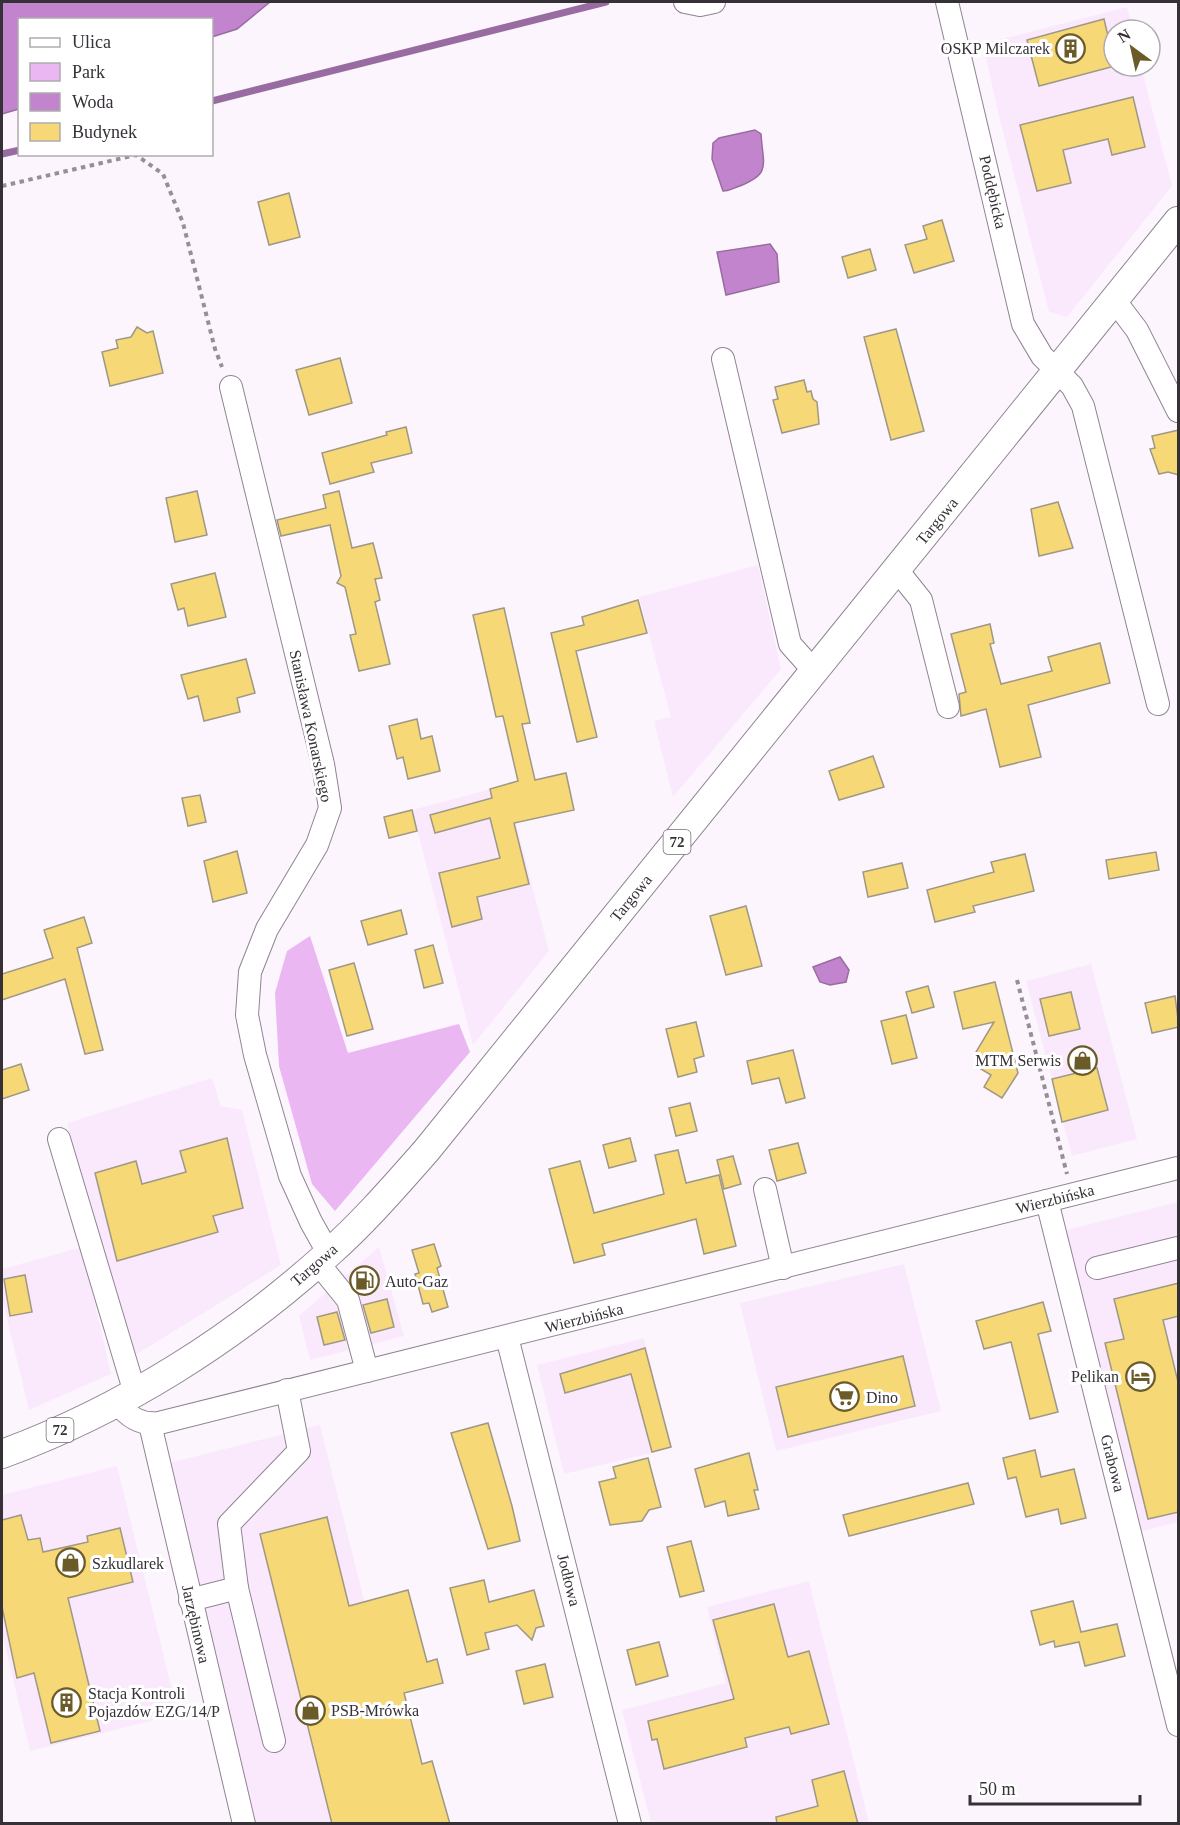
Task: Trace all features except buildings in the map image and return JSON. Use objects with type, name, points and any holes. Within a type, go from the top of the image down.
[{"type":"main road","name":"Targowa","points":[[126,1398],[220,1339],[323,1258],[426,1151],[1179,221]]},
{"type":"main road","name":"72","points":[[2,1454],[126,1398]]},
{"type":"street","name":"Poddębicka","points":[[947,2],[1023,324],[1042,356],[1072,386],[1083,406],[1158,704]]},
{"type":"street","points":[[1115,302],[1137,330],[1179,411]]},
{"type":"street","points":[[723,359],[790,644],[815,672]]},
{"type":"street","name":"Stanisława Konarskiego","points":[[231,387],[322,764],[330,808],[317,845],[267,929],[250,972],[247,1015],[255,1055],[290,1176],[323,1258],[348,1300],[367,1371]]},
{"type":"street","points":[[897,570],[921,600],[948,707]]},
{"type":"street","points":[[59,1140],[126,1398],[133,1418],[150,1424]]},
{"type":"street","name":"Wierzbińska","points":[[150,1424],[1179,1168]]},
{"type":"street","points":[[765,1189],[783,1268]]},
{"type":"street","name":"Grabowa","points":[[1047,1201],[1179,1725]]},
{"type":"street","points":[[1097,1268],[1179,1248]]},
{"type":"street","name":"Jodłowa","points":[[507,1337],[630,1824]]},
{"type":"street","points":[[274,1741],[237,1588],[229,1524],[299,1451],[286,1390]]},
{"type":"street","name":"Jarzębinowa","points":[[150,1424],[244,1824]]},
{"type":"street","points":[[190,1600],[237,1588]]},
{"type":"path","points":[[2,186],[128,156]]},
{"type":"path","points":[[139,156],[163,174],[183,223],[215,349],[231,387]]},
{"type":"path","points":[[1017,980],[1072,1195]]},
{"type":"shaded area","points":[[1127,7],[1130,18],[1102,18],[1102,78],[1144,78],[1172,186],[1067,317],[1049,312],[983,44]]},
{"type":"shaded area","points":[[758,565],[781,669],[673,797],[654,721],[671,717],[639,597]]},
{"type":"shaded area","points":[[506,785],[549,951],[473,1045],[412,810]]},
{"type":"shaded area","name":"MTM Serwis","points":[[1091,964],[1137,1139],[1072,1156],[1026,981]]},
{"type":"shaded area","points":[[212,1078],[221,1106],[242,1110],[281,1265],[134,1356],[67,1123]]},
{"type":"shaded area","name":"Pelikan","points":[[1178,1202],[1178,1522],[1138,1532],[1066,1230]]},
{"type":"shaded area","points":[[82,1247],[111,1374],[29,1410],[2,1298],[2,1269]]},
{"type":"shaded area","name":"Auto-Gaz","points":[[379,1247],[404,1336],[310,1360],[299,1316]]},
{"type":"shaded area","points":[[904,1264],[941,1411],[776,1451],[740,1303]]},
{"type":"shaded area","points":[[644,1338],[672,1448],[564,1474],[537,1365]]},
{"type":"shaded area","name":"PSB-Mrówka","points":[[320,1425],[420,1823],[256,1823],[169,1463]]},
{"type":"shaded area","name":"Szkudlarek","points":[[117,1466],[178,1714],[30,1751],[2,1632],[2,1495]]},
{"type":"shaded area","points":[[809,1581],[869,1823],[651,1823],[622,1710],[726,1683],[707,1607]]},
{"type":"green space","points":[[310,936],[348,1053],[459,1024],[470,1052],[335,1211],[312,1184],[279,1066],[275,993],[287,951]]},
{"type":"water","points":[[2,2],[270,2],[237,29],[213,37],[213,18],[18,18],[18,109],[2,114]]},
{"type":"water","points":[[755,130],[761,134],[764,161],[761,173],[748,182],[723,191],[712,159],[713,143],[719,138]]},
{"type":"water","points":[[770,244],[777,254],[779,282],[726,295],[717,252]]},
{"type":"water","points":[[840,957],[849,970],[846,982],[830,985],[820,982],[813,967]]},
{"type":"waterway","points":[[213,101],[606,2]]},
{"type":"waterway","points":[[2,154],[18,150]]},
{"type":"place","name":"OSKP Milczarek","points":[[1071,48]]},
{"type":"place","name":"MTM Serwis","points":[[1082,1060]]},
{"type":"place","name":"Auto-Gaz","points":[[364,1281]]},
{"type":"place","name":"Pelikan","points":[[1140,1376]]},
{"type":"place","name":"Dino","points":[[845,1397]]},
{"type":"place","name":"Szkudlarek","points":[[71,1563]]},
{"type":"place","name":"Stacja Kontroli Pojazdów EZG/14/P","points":[[67,1702]]},
{"type":"place","name":"PSB-Mrówka","points":[[310,1710]]}]
